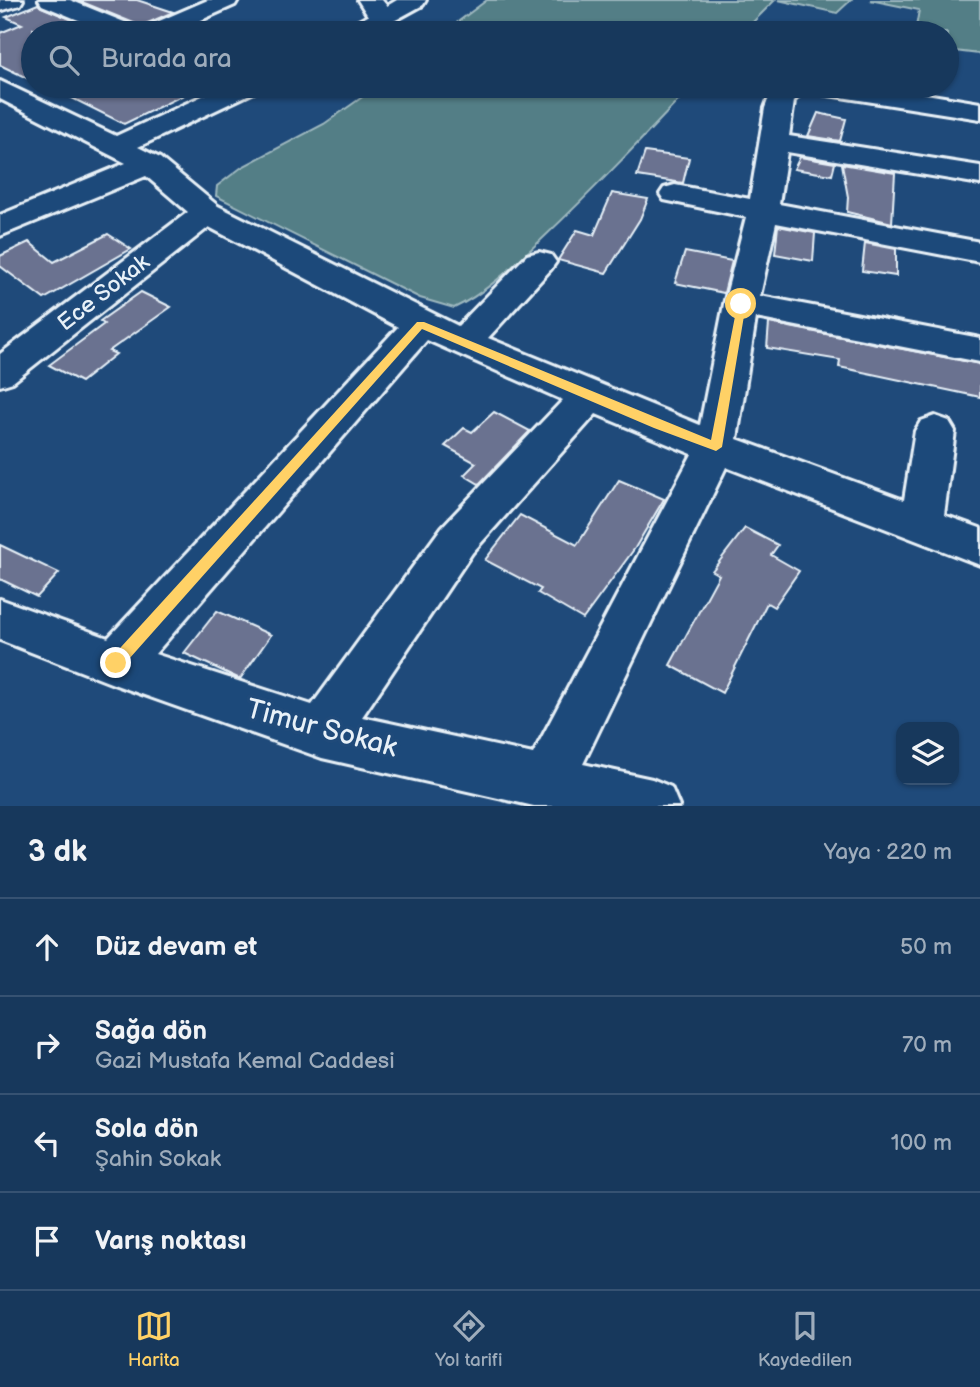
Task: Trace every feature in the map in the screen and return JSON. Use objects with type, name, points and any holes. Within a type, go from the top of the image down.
[{"type":"street","points":[[0,4],[12,0]]},
{"type":"street","points":[[50,0],[101,21]]},
{"type":"street","points":[[179,21],[227,0]]},
{"type":"street","points":[[374,10],[415,0]]},
{"type":"street","points":[[29,98],[150,164],[207,213],[421,324],[716,447],[980,547]]},
{"type":"street","points":[[115,147],[219,98]]},
{"type":"street","points":[[547,781],[716,447],[741,304],[762,211],[783,98]]},
{"type":"street","points":[[903,98],[980,111]]},
{"type":"street","points":[[775,142],[980,175]]},
{"type":"street","points":[[0,226],[150,164]]},
{"type":"street","points":[[675,194],[980,252]]},
{"type":"street","name":"Ece Sokak","points":[[0,373],[207,213]]},
{"type":"street","points":[[463,343],[539,262]]},
{"type":"street","points":[[741,304],[980,350]]},
{"type":"street","points":[[116,663],[421,324]]},
{"type":"street","points":[[322,733],[457,540],[590,396]]},
{"type":"street","points":[[921,525],[935,431]]},
{"type":"street","name":"Timur Sokak","points":[[0,619],[116,663],[322,733],[652,806]]},
{"type":"green space","points":[[487,0],[775,0],[754,21],[459,21]]},
{"type":"green space","points":[[778,0],[851,0],[837,13]]},
{"type":"green space","points":[[870,0],[980,0],[980,54],[959,51],[959,21],[917,21],[919,10]]},
{"type":"green space","points":[[361,98],[680,98],[522,258],[490,286],[454,308],[420,298],[216,196],[217,186],[242,167],[324,124]]},
{"type":"building","points":[[77,0],[137,0],[173,12],[152,21],[129,21]]},
{"type":"building","points":[[38,4],[75,21],[21,21],[21,24],[6,17]]},
{"type":"building","points":[[21,24],[21,75],[0,65],[0,33]]},
{"type":"building","points":[[72,98],[177,98],[124,124]]},
{"type":"building","points":[[818,113],[846,119],[840,141],[808,136]]},
{"type":"building","points":[[645,152],[689,158],[683,183],[637,176]]},
{"type":"building","points":[[800,157],[835,163],[832,175],[794,169]]},
{"type":"building","points":[[842,164],[895,173],[892,223],[847,212],[848,197]]},
{"type":"building","points":[[612,193],[648,199],[640,219],[606,273],[558,260],[577,230],[594,235]]},
{"type":"building","points":[[778,226],[815,233],[813,261],[775,254]]},
{"type":"building","points":[[108,234],[131,249],[44,299],[0,266],[0,256],[29,242],[54,262]]},
{"type":"building","points":[[865,243],[896,249],[896,276],[862,271]]},
{"type":"building","points":[[685,252],[732,261],[724,293],[675,283]]},
{"type":"building","points":[[141,292],[171,307],[109,351],[116,354],[81,382],[49,365],[104,324],[100,321]]},
{"type":"building","points":[[769,323],[980,364],[980,397],[839,367],[840,360],[767,348]]},
{"type":"building","points":[[494,412],[530,431],[479,484],[464,475],[476,463],[445,446],[464,428],[472,432]]},
{"type":"building","points":[[619,480],[664,499],[635,548],[583,619],[538,593],[541,589],[485,560],[520,515],[577,545]]},
{"type":"building","points":[[745,528],[778,545],[771,555],[799,571],[774,607],[767,603],[722,693],[670,665],[719,575],[712,571]]},
{"type":"building","points":[[0,545],[59,573],[37,597],[0,579]]},
{"type":"building","points":[[217,611],[271,635],[240,679],[184,653]]},
{"type":"route","points":[[116,663],[421,324],[716,447],[741,304]]}]
